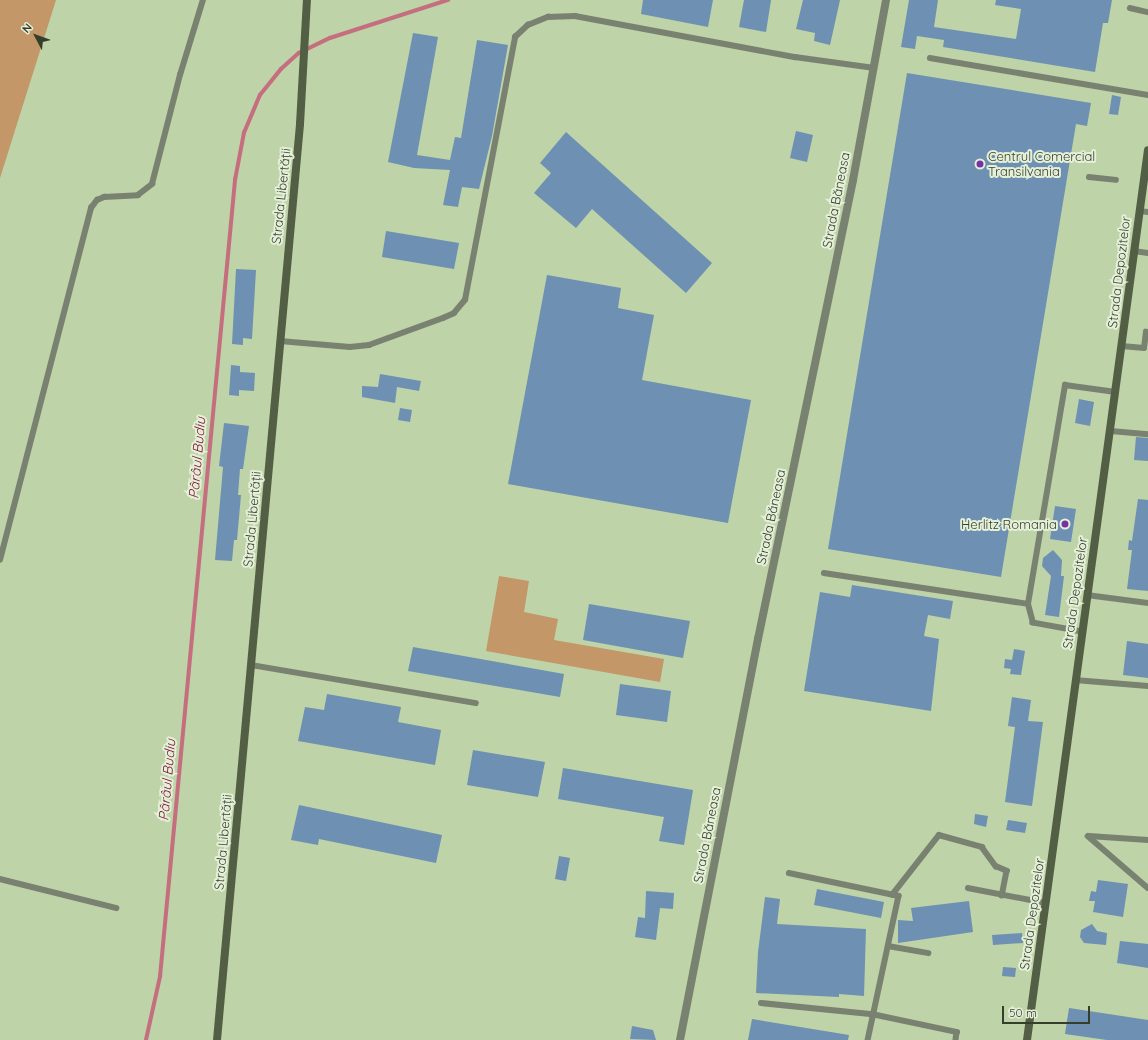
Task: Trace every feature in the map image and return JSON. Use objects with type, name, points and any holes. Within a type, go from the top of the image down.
[{"type":"main road","name":"Strada Libertății","points":[[217,1040],[303,80],[307,0]]},
{"type":"main road","name":"Strada Depozitelor","points":[[1028,1040],[1075,680],[1111,431],[1134,251],[1144,211],[1148,150]]},
{"type":"street","name":"Strada Băneasa","points":[[680,1040],[874,68],[886,0]]},
{"type":"lane","points":[[0,560],[91,208],[97,200],[104,197],[138,195],[152,184],[180,75],[203,0]]},
{"type":"lane","points":[[1130,8],[1148,12]]},
{"type":"lane","points":[[280,341],[350,347],[369,345],[454,313],[465,300],[515,37],[528,25],[548,17],[575,16],[796,57],[874,68]]},
{"type":"lane","points":[[930,58],[1148,95]]},
{"type":"lane","points":[[1089,177],[1116,180]]},
{"type":"lane","points":[[1134,251],[1148,253]]},
{"type":"lane","points":[[1122,346],[1144,348],[1146,332],[1148,332]]},
{"type":"lane","points":[[1082,632],[1033,623],[1028,604],[1065,385],[1116,392]]},
{"type":"lane","points":[[1111,431],[1148,434]]},
{"type":"lane","points":[[824,573],[1028,604]]},
{"type":"lane","points":[[1087,595],[1148,604]]},
{"type":"lane","points":[[251,665],[476,703]]},
{"type":"lane","points":[[1075,680],[1148,686]]},
{"type":"lane","points":[[892,895],[939,836],[982,847],[996,866],[1007,871],[1002,896]]},
{"type":"lane","points":[[1148,840],[1088,836],[1148,888]]},
{"type":"lane","points":[[789,873],[899,896],[872,1014],[868,1040]]},
{"type":"lane","points":[[0,879],[116,908]]},
{"type":"lane","points":[[968,888],[1002,896],[1046,903]]},
{"type":"lane","points":[[888,946],[928,953]]},
{"type":"lane","points":[[761,1003],[872,1014],[957,1032],[956,1040]]},
{"type":"shaded area","points":[[0,0],[56,0],[0,178]]},
{"type":"shaded area","points":[[499,576],[529,581],[524,612],[558,619],[554,640],[664,659],[660,682],[486,651]]},
{"type":"building","points":[[643,0],[713,0],[708,27],[641,14]]},
{"type":"building","points":[[744,0],[771,0],[766,32],[739,27]]},
{"type":"building","points":[[803,0],[840,0],[830,45],[814,41],[815,33],[796,29]]},
{"type":"building","points":[[909,0],[938,0],[934,27],[1016,39],[1021,9],[995,5],[996,0],[1112,0],[1108,23],[1103,23],[1095,72],[943,47],[944,40],[917,36],[915,49],[901,47]]},
{"type":"building","points":[[413,33],[438,37],[417,155],[450,160],[455,137],[461,138],[477,40],[508,45],[492,136],[479,189],[462,187],[458,207],[443,205],[450,170],[414,168],[388,162]]},
{"type":"building","points":[[907,73],[1091,103],[1087,126],[1076,124],[1001,577],[828,549]]},
{"type":"building","points":[[1112,95],[1121,97],[1118,115],[1109,114]]},
{"type":"building","points":[[796,131],[813,135],[807,162],[790,158]]},
{"type":"building","points":[[566,132],[712,263],[686,293],[592,209],[576,228],[534,193],[551,173],[540,163]]},
{"type":"building","points":[[386,231],[459,243],[454,269],[382,257]]},
{"type":"building","points":[[236,269],[256,270],[252,339],[243,338],[243,345],[232,344]]},
{"type":"building","points":[[547,275],[621,288],[618,308],[654,315],[642,380],[751,400],[728,523],[508,484]]},
{"type":"building","points":[[231,365],[240,366],[240,372],[255,373],[254,391],[239,390],[239,396],[229,395]]},
{"type":"building","points":[[380,374],[421,381],[419,391],[397,387],[395,403],[362,397],[362,386],[378,387]]},
{"type":"building","points":[[1079,399],[1094,402],[1090,426],[1075,423]]},
{"type":"building","points":[[400,408],[412,410],[410,422],[398,420]]},
{"type":"building","points":[[224,423],[249,426],[243,469],[240,469],[238,495],[241,495],[237,540],[234,540],[232,561],[215,560],[223,467],[219,466]]},
{"type":"building","points":[[1136,437],[1148,438],[1148,461],[1134,460]]},
{"type":"building","points":[[1138,499],[1148,500],[1148,591],[1127,589],[1132,550],[1128,550],[1129,540],[1132,541]]},
{"type":"building","points":[[1055,506],[1076,509],[1071,542],[1050,539]]},
{"type":"building","points":[[1053,550],[1062,560],[1061,576],[1064,576],[1059,617],[1045,615],[1051,576],[1042,566],[1043,558]]},
{"type":"building","points":[[852,585],[953,601],[950,619],[928,615],[924,636],[939,639],[931,711],[804,691],[820,592],[850,597]]},
{"type":"building","points":[[589,604],[690,621],[683,658],[583,640]]},
{"type":"building","points":[[1127,641],[1148,644],[1148,678],[1123,675]]},
{"type":"building","points":[[413,647],[564,674],[560,697],[408,671]]},
{"type":"building","points":[[1014,649],[1025,651],[1021,675],[1010,674],[1011,669],[1004,668],[1005,659],[1012,660]]},
{"type":"building","points":[[620,684],[671,691],[667,722],[616,715]]},
{"type":"building","points":[[327,694],[401,707],[398,722],[441,730],[435,765],[298,741],[305,707],[324,710]]},
{"type":"building","points":[[1012,697],[1031,700],[1028,721],[1043,722],[1032,806],[1005,802],[1015,727],[1008,726]]},
{"type":"building","points":[[473,750],[545,762],[538,797],[467,785]]},
{"type":"building","points":[[563,768],[693,790],[684,845],[659,841],[664,817],[558,799]]},
{"type":"building","points":[[299,805],[442,835],[436,863],[319,839],[318,845],[291,840]]},
{"type":"building","points":[[975,814],[988,816],[986,827],[974,824]]},
{"type":"building","points":[[1008,820],[1027,823],[1025,833],[1006,830]]},
{"type":"building","points":[[559,856],[570,858],[566,881],[555,879]]},
{"type":"building","points":[[1098,880],[1128,884],[1123,917],[1093,912],[1095,901],[1089,901],[1091,891],[1096,892]]},
{"type":"building","points":[[817,889],[884,902],[881,918],[814,905]]},
{"type":"building","points":[[646,891],[674,893],[673,909],[660,908],[656,940],[635,937],[638,917],[645,918]]},
{"type":"building","points":[[765,897],[780,899],[777,924],[866,929],[864,996],[839,994],[839,997],[756,993],[758,952]]},
{"type":"building","points":[[969,901],[973,932],[898,943],[898,920],[913,921],[911,908]]},
{"type":"building","points":[[1092,924],[1097,931],[1107,933],[1106,945],[1084,943],[1080,937],[1081,930]]},
{"type":"building","points":[[1022,933],[1023,943],[993,945],[992,935]]},
{"type":"building","points":[[1120,941],[1148,944],[1148,968],[1117,963]]},
{"type":"building","points":[[1003,967],[1016,968],[1015,977],[1002,976]]},
{"type":"building","points":[[1069,1008],[1148,1020],[1148,1040],[1107,1040],[1065,1034]]},
{"type":"building","points":[[752,1019],[849,1035],[848,1040],[748,1040]]},
{"type":"building","points":[[632,1026],[653,1030],[656,1040],[630,1039]]},
{"type":"waterway","name":"Pârâul Budiu","points":[[146,1040],[160,977],[235,180],[244,133],[260,95],[281,69],[299,53],[330,38],[448,0]]},
{"type":"place","name":"Centrul Comercial Transilvania","points":[[980,164]]},
{"type":"place","name":"Herlitz Romania","points":[[1065,524]]}]
